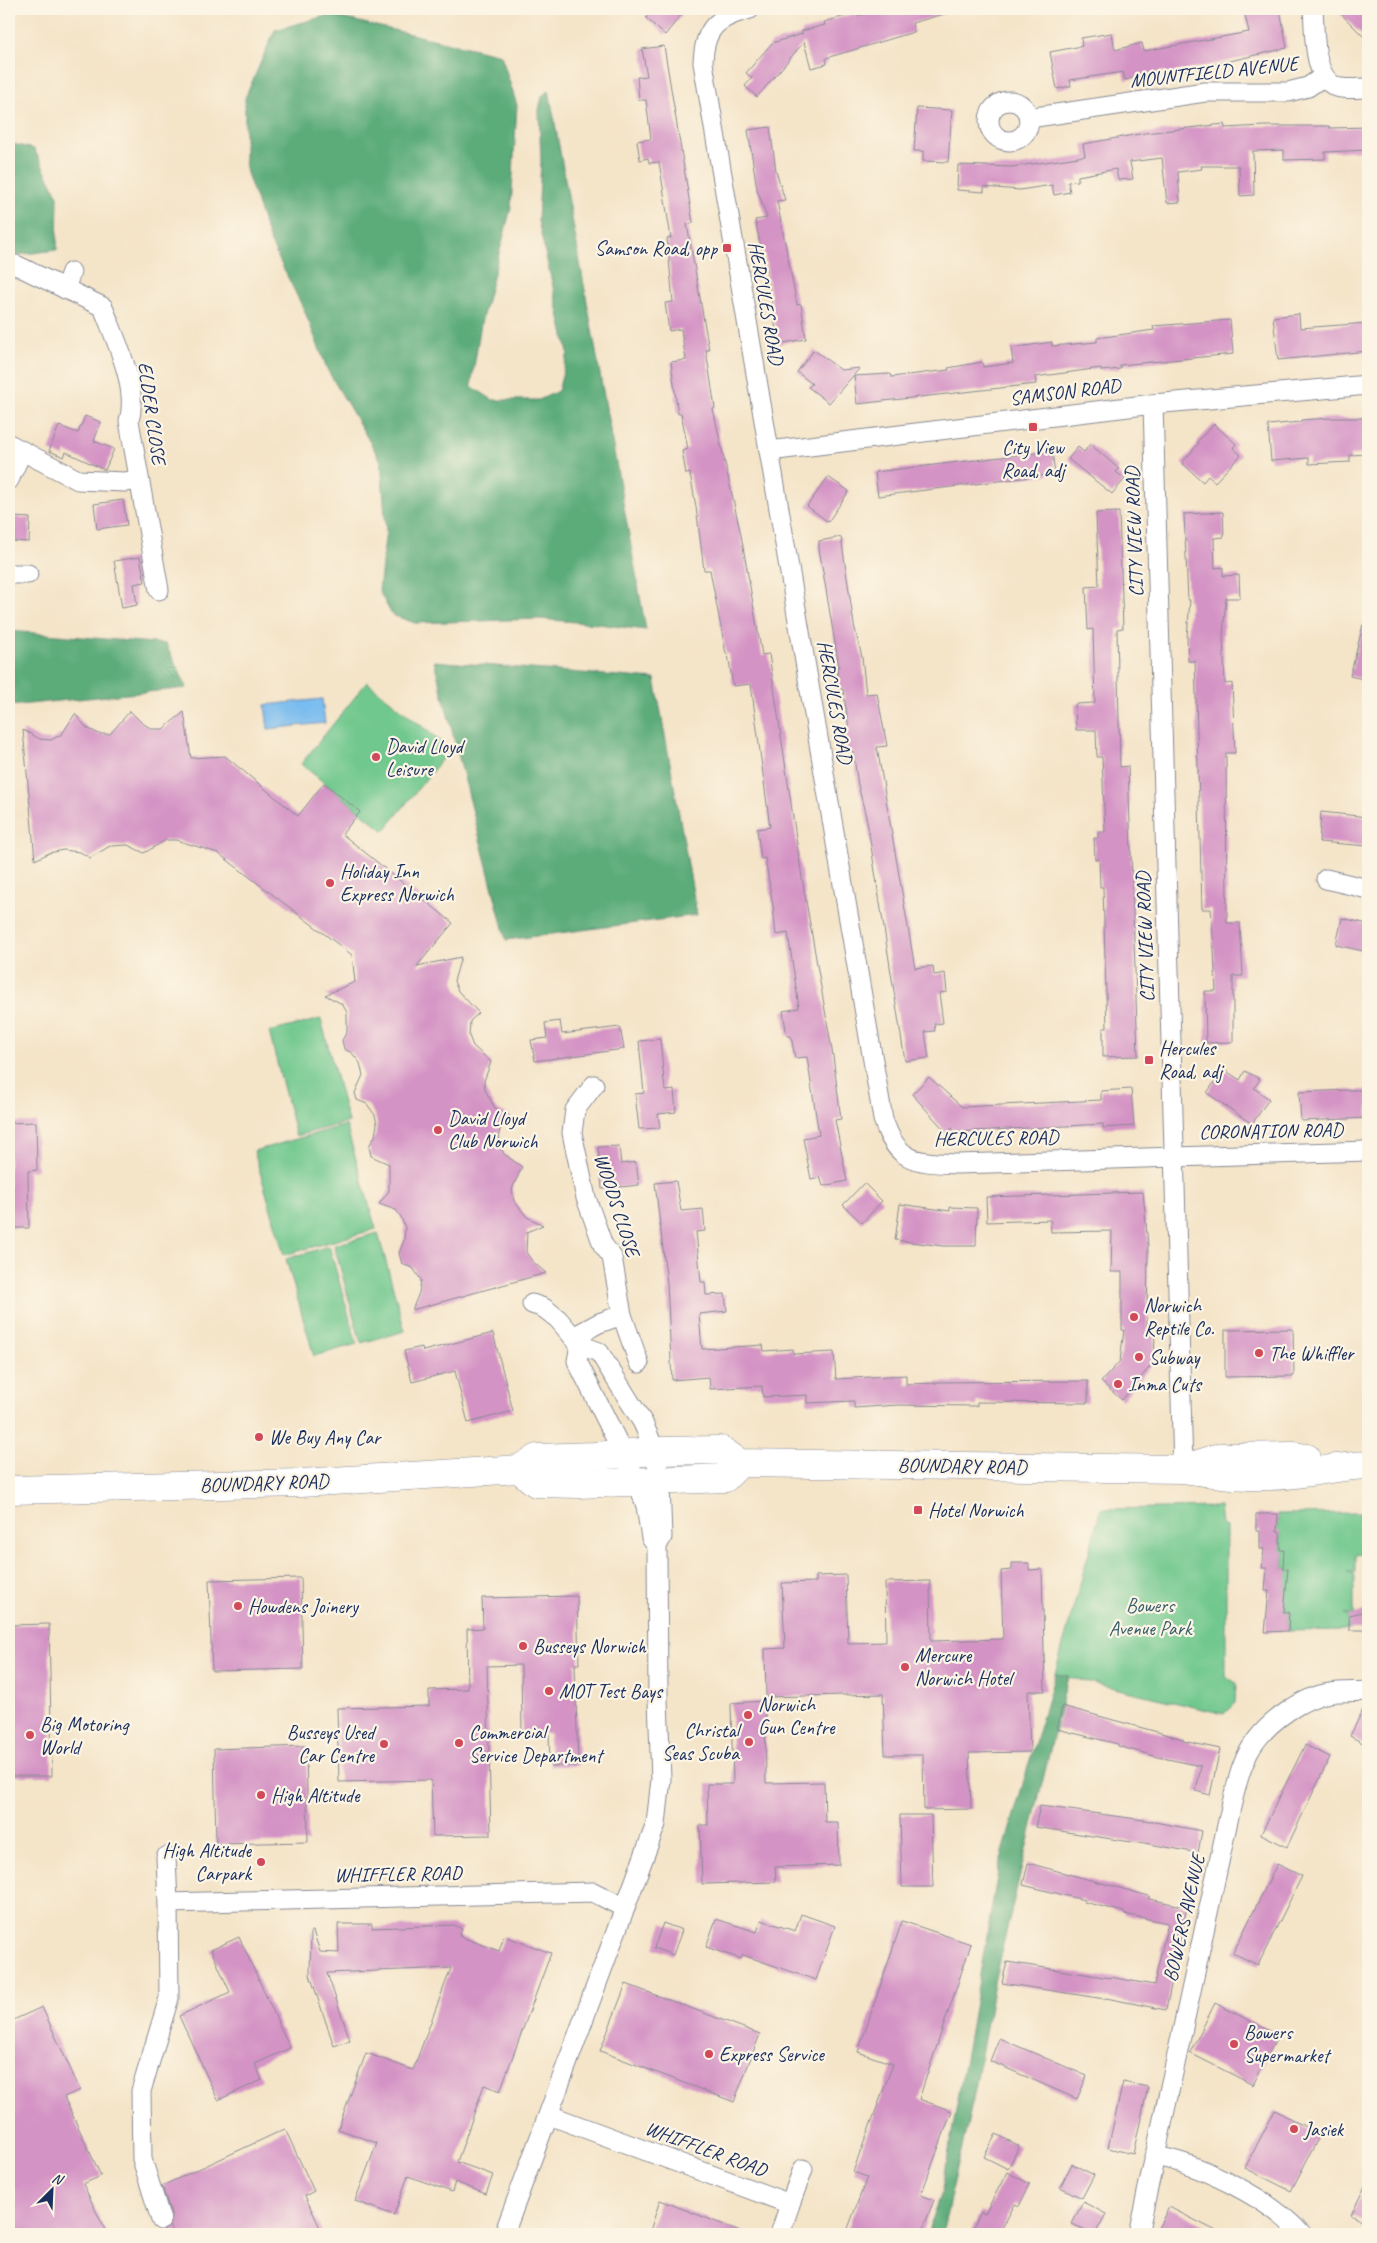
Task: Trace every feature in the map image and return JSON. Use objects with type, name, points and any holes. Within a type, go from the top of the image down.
[{"type":"highway","name":"BOUNDARY ROAD","points":[[9,1490],[300,1483],[519,1470],[536,1458],[654,1451],[721,1450],[740,1464],[1183,1469],[1228,1476],[1294,1474],[1357,1465]]},
{"type":"highway","points":[[519,1470],[536,1483],[649,1483],[725,1478],[740,1464]]},
{"type":"street","name":"HERCULES ROAD","points":[[750,9],[721,19],[710,30],[703,46],[702,63],[883,1119],[889,1138],[902,1153],[921,1162],[956,1164],[1174,1156]]},
{"type":"street","points":[[1314,9],[1317,49],[1324,76]]},
{"type":"street","name":"MOUNTFIELD AVENUE","points":[[1029,118],[1205,92],[1288,92],[1308,87],[1324,76],[1329,83],[1339,88],[1368,88]]},
{"type":"street","name":"ELDER CLOSE","points":[[16,265],[68,281],[102,308],[124,362],[133,409],[129,420],[160,590]]},
{"type":"street","name":"SAMSON ROAD","points":[[769,451],[1153,404],[1368,385]]},
{"type":"street","name":"CITY VIEW ROAD","points":[[1153,404],[1183,1469]]},
{"type":"street","points":[[9,480],[15,448],[78,480],[124,482],[139,480]]},
{"type":"street","points":[[9,574],[28,574]]},
{"type":"street","points":[[1326,879],[1368,888]]},
{"type":"street","name":"WOODS CLOSE","points":[[594,1085],[575,1110],[572,1133],[586,1198],[603,1245],[612,1257],[622,1315],[639,1363]]},
{"type":"street","name":"CORONATION ROAD","points":[[1174,1156],[1368,1151]]},
{"type":"street","points":[[504,2234],[656,1824],[661,1779],[658,1700],[657,1546],[662,1537],[649,1483],[654,1451],[642,1423],[599,1352],[577,1341],[558,1319],[544,1308],[532,1304]]},
{"type":"street","points":[[577,1341],[599,1323],[622,1315]]},
{"type":"street","points":[[577,1341],[577,1361],[622,1454],[649,1483]]},
{"type":"street","name":"BOWERS AVENUE","points":[[1138,2234],[1231,1807],[1246,1754],[1253,1742],[1269,1724],[1301,1703],[1329,1693],[1368,1691]]},
{"type":"street","points":[[161,2220],[142,2159],[141,2091],[169,1998],[166,1857]]},
{"type":"street","name":"WHIFFLER ROAD","points":[[168,1903],[593,1892],[625,1908]]},
{"type":"street","name":"WHIFFLER ROAD","points":[[549,2115],[790,2204]]},
{"type":"street","points":[[1154,2156],[1202,2169],[1260,2201],[1291,2223],[1301,2234]]},
{"type":"street","points":[[780,2234],[802,2169]]},
{"type":"green space","points":[[329,15],[501,55],[517,105],[511,208],[481,323],[471,386],[493,400],[539,400],[558,391],[568,353],[538,221],[541,160],[539,110],[542,96],[549,90],[646,630],[540,619],[415,623],[392,615],[379,591],[386,529],[381,461],[328,371],[305,312],[270,241],[245,167],[245,98],[275,30]]},
{"type":"green space","points":[[9,143],[34,149],[58,196],[57,250],[9,256]]},
{"type":"green space","points":[[9,631],[166,644],[187,688],[9,706]]},
{"type":"green space","points":[[434,661],[655,679],[697,915],[506,940]]},
{"type":"green space","name":"David Lloyd Leisure","points":[[367,682],[450,749],[384,831],[301,764]]},
{"type":"green space","points":[[321,1019],[348,1122],[296,1136],[269,1032]]},
{"type":"green space","points":[[346,1125],[376,1229],[284,1255],[254,1151]]},
{"type":"green space","points":[[378,1233],[405,1331],[361,1343],[334,1245]]},
{"type":"green space","points":[[329,1246],[357,1344],[314,1356],[286,1259]]},
{"type":"green space","name":"Bowers Avenue Park","points":[[1220,1507],[1222,1525],[1226,1527],[1226,1676],[1236,1683],[1235,1703],[1224,1714],[1055,1674],[1101,1509]]},
{"type":"green space","points":[[1361,1513],[1362,1553],[1355,1554],[1355,1573],[1348,1573],[1354,1574],[1354,1614],[1344,1614],[1349,1615],[1349,1630],[1288,1631],[1289,1612],[1284,1612],[1287,1569],[1283,1569],[1284,1551],[1280,1551],[1280,1532],[1277,1532],[1278,1514]]},
{"type":"green space","points":[[1055,1674],[1068,1676],[995,1978],[973,2100],[942,2234],[927,2234],[941,2195],[999,1866]]},
{"type":"water","points":[[322,699],[325,723],[268,729],[265,705]]},
{"type":"building","points":[[653,9],[686,9],[665,35],[646,18]]},
{"type":"building","points":[[881,9],[946,9],[947,13],[912,23],[914,32],[826,58],[827,64],[811,68],[804,42],[757,97],[745,86],[752,78],[746,73],[772,43],[802,34],[802,31],[825,25],[824,22],[856,13],[857,16]]},
{"type":"building","points":[[1280,9],[1287,48],[1165,74],[1165,71],[1125,80],[1123,72],[1070,80],[1071,86],[1057,89],[1050,52],[1082,46],[1081,38],[1112,33],[1115,50],[1142,43],[1144,51],[1249,32],[1244,11]]},
{"type":"building","points":[[1336,9],[1368,9],[1368,41]]},
{"type":"building","points":[[664,46],[693,223],[687,224],[709,350],[706,350],[715,408],[713,409],[741,535],[762,655],[769,654],[802,878],[833,1056],[841,1119],[835,1120],[847,1181],[823,1186],[820,1177],[811,1179],[803,1138],[819,1135],[807,1057],[795,1058],[791,1036],[787,1036],[783,1011],[799,1008],[788,933],[776,935],[765,858],[761,859],[757,829],[770,827],[751,684],[733,686],[710,570],[704,570],[690,473],[686,474],[682,451],[688,449],[681,413],[678,414],[671,362],[686,360],[681,329],[669,331],[665,303],[673,302],[667,238],[671,238],[659,162],[649,163],[648,158],[640,160],[637,141],[651,139],[646,100],[639,100],[637,77],[647,76],[642,49]]},
{"type":"building","points":[[917,108],[952,110],[948,162],[923,161],[923,151],[914,151]]},
{"type":"building","points":[[1224,124],[1225,128],[1264,126],[1368,127],[1368,150],[1325,152],[1325,159],[1284,160],[1284,150],[1253,151],[1254,195],[1240,196],[1239,166],[1201,166],[1202,169],[1178,172],[1180,202],[1167,203],[1162,158],[1130,162],[1133,179],[1118,180],[1116,169],[1078,176],[1078,181],[1068,182],[1070,192],[1054,195],[1052,185],[1020,190],[984,187],[984,192],[957,190],[958,165],[1012,167],[1085,156],[1083,144],[1145,133]]},
{"type":"building","points":[[770,127],[776,171],[785,200],[777,201],[797,305],[801,304],[806,339],[778,344],[764,251],[762,252],[755,220],[767,218],[757,189],[748,130]]},
{"type":"building","points":[[1299,314],[1300,328],[1368,323],[1368,351],[1278,360],[1273,317]]},
{"type":"building","points":[[1230,320],[1233,354],[1120,365],[1120,369],[1101,371],[1101,368],[1035,377],[1036,384],[857,404],[854,376],[890,374],[891,377],[949,370],[948,368],[982,362],[983,367],[1013,363],[1011,348],[1052,342],[1052,346],[1097,342],[1097,338],[1154,330],[1153,326]]},
{"type":"building","points":[[814,350],[841,370],[860,368],[829,403],[808,387],[812,384],[797,372]]},
{"type":"building","points":[[85,416],[101,422],[94,441],[114,449],[105,470],[66,452],[64,457],[49,451],[59,426],[78,433]]},
{"type":"building","points":[[1331,418],[1368,418],[1368,454],[1350,455],[1350,462],[1309,464],[1309,458],[1271,461],[1268,425]]},
{"type":"building","points":[[1214,424],[1236,444],[1233,448],[1241,455],[1215,482],[1208,476],[1203,482],[1182,463],[1199,443],[1197,442]]},
{"type":"building","points":[[1090,444],[1119,469],[1116,472],[1125,479],[1112,494],[1068,459],[1078,447],[1084,452]]},
{"type":"building","points":[[1052,451],[1055,474],[878,496],[875,472]]},
{"type":"building","points":[[828,477],[849,491],[828,522],[807,506]]},
{"type":"building","points":[[123,500],[127,525],[97,529],[94,504]]},
{"type":"building","points":[[1119,512],[1123,628],[1117,629],[1120,767],[1128,766],[1138,1056],[1103,1057],[1103,1028],[1107,1028],[1103,887],[1100,887],[1099,859],[1095,860],[1094,838],[1098,838],[1098,832],[1105,832],[1102,757],[1097,757],[1096,730],[1076,730],[1075,704],[1095,703],[1093,629],[1088,630],[1086,587],[1099,586],[1096,513]]},
{"type":"building","points":[[1223,512],[1224,537],[1214,538],[1215,568],[1223,567],[1223,576],[1239,575],[1240,598],[1226,598],[1223,636],[1225,684],[1232,683],[1235,753],[1226,753],[1227,923],[1240,923],[1243,976],[1233,976],[1233,1042],[1206,1043],[1205,991],[1216,991],[1211,909],[1202,909],[1195,661],[1188,661],[1187,637],[1190,600],[1188,600],[1184,514]]},
{"type":"building","points":[[13,517],[30,518],[29,542],[12,541]]},
{"type":"building","points":[[841,537],[854,625],[862,657],[866,694],[877,693],[887,746],[877,747],[915,968],[933,966],[934,975],[945,973],[947,992],[939,993],[943,1023],[934,1024],[935,1031],[925,1032],[929,1058],[905,1061],[867,821],[858,785],[853,751],[847,752],[844,733],[849,732],[848,722],[843,689],[839,689],[837,667],[839,667],[819,548],[819,541]]},
{"type":"building","points":[[140,557],[145,582],[134,584],[137,605],[122,608],[114,561]]},
{"type":"building","points":[[1363,625],[1368,625],[1368,680],[1350,676]]},
{"type":"building","points":[[130,711],[142,723],[152,729],[163,729],[184,712],[191,758],[225,756],[298,816],[324,783],[360,812],[342,834],[453,923],[417,966],[461,957],[454,981],[458,991],[479,1013],[470,1021],[469,1036],[473,1046],[491,1062],[484,1081],[485,1090],[495,1108],[510,1116],[501,1125],[499,1134],[500,1145],[504,1154],[522,1167],[512,1189],[514,1201],[527,1217],[543,1225],[527,1232],[526,1252],[532,1261],[546,1273],[412,1310],[419,1293],[421,1280],[413,1268],[402,1264],[399,1253],[404,1240],[405,1228],[396,1210],[379,1204],[389,1191],[389,1164],[371,1156],[369,1146],[375,1136],[377,1124],[375,1115],[367,1104],[357,1100],[355,1093],[363,1075],[360,1063],[352,1053],[344,1049],[342,1040],[347,1032],[347,1012],[342,1004],[325,995],[355,982],[352,955],[218,853],[176,840],[166,840],[144,853],[128,845],[110,846],[90,858],[80,852],[63,850],[49,853],[35,860],[23,730],[40,739],[51,740],[62,734],[75,714],[87,728],[99,734],[110,734]]},
{"type":"building","points":[[1321,812],[1368,817],[1368,846],[1319,842]]},
{"type":"building","points":[[1342,918],[1368,924],[1368,952],[1336,945]]},
{"type":"building","points":[[560,1021],[562,1034],[620,1027],[624,1049],[535,1061],[531,1040],[547,1038],[545,1023]]},
{"type":"building","points":[[660,1039],[665,1091],[674,1090],[676,1112],[658,1114],[660,1128],[639,1129],[635,1094],[644,1093],[639,1041]]},
{"type":"building","points":[[1223,1069],[1240,1080],[1245,1071],[1260,1079],[1254,1088],[1269,1099],[1252,1124],[1207,1093]]},
{"type":"building","points":[[929,1077],[962,1107],[1101,1100],[1101,1091],[1131,1089],[1134,1126],[1103,1128],[1103,1124],[955,1132],[952,1128],[947,1133],[912,1094]]},
{"type":"building","points":[[1368,1090],[1368,1118],[1301,1121],[1299,1092]]},
{"type":"building","points":[[36,1122],[37,1170],[28,1171],[29,1228],[9,1228],[9,1123]]},
{"type":"building","points":[[619,1146],[621,1164],[636,1162],[639,1185],[602,1189],[598,1147]]},
{"type":"building","points":[[676,1181],[681,1211],[703,1209],[705,1231],[696,1232],[701,1282],[705,1282],[706,1295],[725,1294],[727,1311],[699,1314],[702,1349],[763,1345],[764,1351],[793,1349],[793,1354],[834,1352],[836,1379],[906,1375],[906,1384],[1088,1381],[1088,1403],[977,1402],[977,1406],[898,1405],[854,1408],[854,1401],[807,1403],[807,1395],[763,1397],[762,1386],[710,1389],[709,1377],[672,1380],[667,1283],[655,1183]]},
{"type":"building","points":[[864,1183],[882,1201],[862,1223],[843,1205]]},
{"type":"building","points":[[1143,1192],[1148,1245],[1147,1333],[1155,1333],[1154,1362],[1122,1400],[1101,1382],[1120,1361],[1124,1330],[1122,1330],[1122,1272],[1111,1272],[1112,1231],[1051,1232],[1050,1220],[987,1222],[986,1197]]},
{"type":"building","points":[[900,1204],[950,1211],[950,1207],[977,1208],[976,1246],[943,1246],[895,1240]]},
{"type":"building","name":"The Whiffler","points":[[1293,1329],[1294,1376],[1225,1377],[1225,1330]]},
{"type":"building","points":[[493,1333],[513,1411],[468,1423],[455,1371],[412,1382],[404,1351],[422,1347],[423,1351]]},
{"type":"building","points":[[1256,1514],[1278,1514],[1277,1531],[1280,1531],[1280,1550],[1284,1550],[1283,1569],[1288,1569],[1284,1612],[1289,1612],[1288,1631],[1265,1632],[1269,1591],[1265,1591],[1267,1568],[1262,1568],[1264,1549],[1260,1549],[1260,1531],[1256,1531]]},
{"type":"building","name":"Mercure Norwich Hotel","points":[[1012,1563],[1029,1563],[1029,1570],[1042,1569],[1045,1691],[1028,1691],[1030,1752],[969,1753],[971,1809],[924,1810],[923,1755],[885,1755],[883,1694],[766,1697],[765,1649],[785,1648],[782,1583],[816,1582],[816,1576],[846,1575],[848,1643],[886,1642],[885,1582],[930,1581],[931,1641],[1003,1639],[1001,1571],[1012,1570]]},
{"type":"building","points":[[301,1578],[303,1669],[212,1671],[209,1580]]},
{"type":"building","points":[[577,1596],[579,1664],[575,1664],[578,1766],[550,1766],[549,1733],[522,1734],[521,1665],[487,1666],[491,1835],[433,1836],[431,1780],[339,1782],[337,1708],[429,1706],[429,1690],[468,1689],[467,1629],[483,1628],[482,1598]]},
{"type":"building","points":[[1368,1611],[1368,1630],[1349,1630],[1349,1615]]},
{"type":"building","name":"Big Motoring World","points":[[49,1624],[52,1776],[9,1776],[9,1625]]},
{"type":"building","points":[[765,1701],[766,1783],[824,1782],[825,1822],[838,1822],[839,1865],[775,1867],[776,1882],[702,1884],[700,1825],[708,1825],[707,1784],[733,1784],[731,1703]]},
{"type":"building","points":[[1368,1702],[1368,1746],[1350,1736]]},
{"type":"building","points":[[1062,1706],[1183,1739],[1183,1741],[1220,1749],[1210,1795],[1196,1791],[1201,1766],[1158,1757],[1118,1746],[1118,1744],[1057,1729]]},
{"type":"building","points":[[1305,1745],[1330,1757],[1287,1847],[1261,1834]]},
{"type":"building","name":"High Altitude","points":[[306,1746],[308,1842],[216,1844],[214,1749]]},
{"type":"building","points":[[1040,1806],[1144,1820],[1202,1831],[1198,1853],[1139,1842],[1035,1827]]},
{"type":"building","points":[[900,1815],[931,1815],[933,1887],[902,1887]]},
{"type":"building","points":[[1028,1863],[1149,1896],[1149,1899],[1187,1907],[1166,2010],[1106,1998],[1002,1983],[1007,1962],[1154,1985],[1168,1923],[1124,1914],[1124,1912],[1084,1902],[1084,1900],[1023,1885]]},
{"type":"building","points":[[1277,1864],[1302,1876],[1258,1965],[1233,1953]]},
{"type":"building","points":[[801,1914],[835,1926],[816,1980],[743,1955],[741,1959],[706,1947],[716,1919],[757,1932],[761,1920],[795,1931]]},
{"type":"building","points":[[902,1921],[971,1944],[919,2099],[952,2111],[921,2195],[934,2200],[921,2234],[846,2234],[867,2177],[853,2172],[893,2064],[858,2052]]},
{"type":"building","points":[[663,1923],[682,1930],[673,1955],[654,1948]]},
{"type":"building","points":[[338,1924],[372,1924],[372,1928],[453,1925],[462,1929],[459,1936],[499,1951],[504,1936],[551,1953],[500,2091],[484,2085],[457,2162],[493,2175],[486,2194],[455,2182],[452,2192],[408,2176],[394,2215],[355,2201],[377,2143],[338,2129],[366,2053],[413,2070],[451,1968],[327,1973],[350,2040],[334,2046],[310,1975],[311,1931],[313,1931],[320,1952],[339,1953]]},
{"type":"building","points":[[239,1937],[290,2048],[255,2064],[262,2080],[218,2100],[179,2016],[230,1992],[211,1950]]},
{"type":"building","points":[[626,1984],[760,2034],[734,2102],[600,2051]]},
{"type":"building","name":"Bowers Supermarket","points":[[1215,2003],[1278,2035],[1253,2085],[1190,2053]]},
{"type":"building","points":[[42,2007],[80,2090],[64,2097],[101,2176],[83,2184],[107,2234],[9,2234],[9,2022]]},
{"type":"building","points":[[999,2038],[1087,2076],[1077,2099],[990,2061]]},
{"type":"building","points":[[1123,2082],[1148,2087],[1133,2154],[1108,2148]]},
{"type":"building","points":[[1275,2110],[1320,2135],[1291,2191],[1245,2168]]},
{"type":"building","points":[[285,2129],[314,2191],[305,2196],[323,2234],[174,2234],[170,2226],[172,2217],[162,2186]]},
{"type":"building","points":[[996,2134],[1019,2146],[1008,2169],[984,2157]]},
{"type":"building","points":[[1072,2164],[1094,2175],[1082,2198],[1060,2187]]},
{"type":"building","points":[[1007,2172],[1030,2184],[1019,2206],[1015,2204],[999,2234],[970,2234],[981,2212],[985,2214]]},
{"type":"building","points":[[1368,2180],[1368,2224],[1351,2215]]},
{"type":"building","points":[[660,2200],[745,2233],[745,2234],[649,2234]]},
{"type":"building","points":[[1083,2202],[1106,2214],[1095,2234],[1072,2224]]},
{"type":"building","points":[[1169,2207],[1222,2234],[1155,2234]]},
{"type":"place","name":"Samson Road, opp","points":[[727,248]]},
{"type":"place","name":"City View Road, adj","points":[[1033,427]]},
{"type":"place","name":"David Lloyd Leisure","points":[[376,757]]},
{"type":"place","name":"Holiday Inn Express Norwich","points":[[330,883]]},
{"type":"place","name":"Hercules Road, adj","points":[[1149,1060]]},
{"type":"place","name":"David Lloyd Club Norwich","points":[[438,1130]]},
{"type":"place","name":"Norwich Reptile Co.","points":[[1134,1317]]},
{"type":"place","name":"The Whiffler","points":[[1259,1353]]},
{"type":"place","name":"Subway","points":[[1139,1357]]},
{"type":"place","name":"Inma Cuts","points":[[1118,1384]]},
{"type":"place","name":"We Buy Any Car","points":[[259,1437]]},
{"type":"place","name":"Hotel Norwich","points":[[918,1510]]},
{"type":"place","name":"Howdens Joinery","points":[[238,1606]]},
{"type":"place","name":"Busseys Norwich","points":[[523,1646]]},
{"type":"place","name":"Mercure Norwich Hotel","points":[[905,1667]]},
{"type":"place","name":"MOT Test Bays","points":[[549,1691]]},
{"type":"place","name":"Norwich Gun Centre","points":[[748,1715]]},
{"type":"place","name":"Big Motoring World","points":[[30,1735]]},
{"type":"place","name":"Christal Seas Scuba","points":[[749,1742]]},
{"type":"place","name":"Commercial Service Department","points":[[459,1743]]},
{"type":"place","name":"Busseys Used Car Centre","points":[[384,1744]]},
{"type":"place","name":"High Altitude","points":[[261,1795]]},
{"type":"place","name":"High Altitude Carpark","points":[[261,1862]]},
{"type":"place","name":"Bowers Supermarket","points":[[1234,2044]]},
{"type":"place","name":"Express Service","points":[[709,2054]]},
{"type":"place","name":"Jasiek","points":[[1294,2129]]}]
